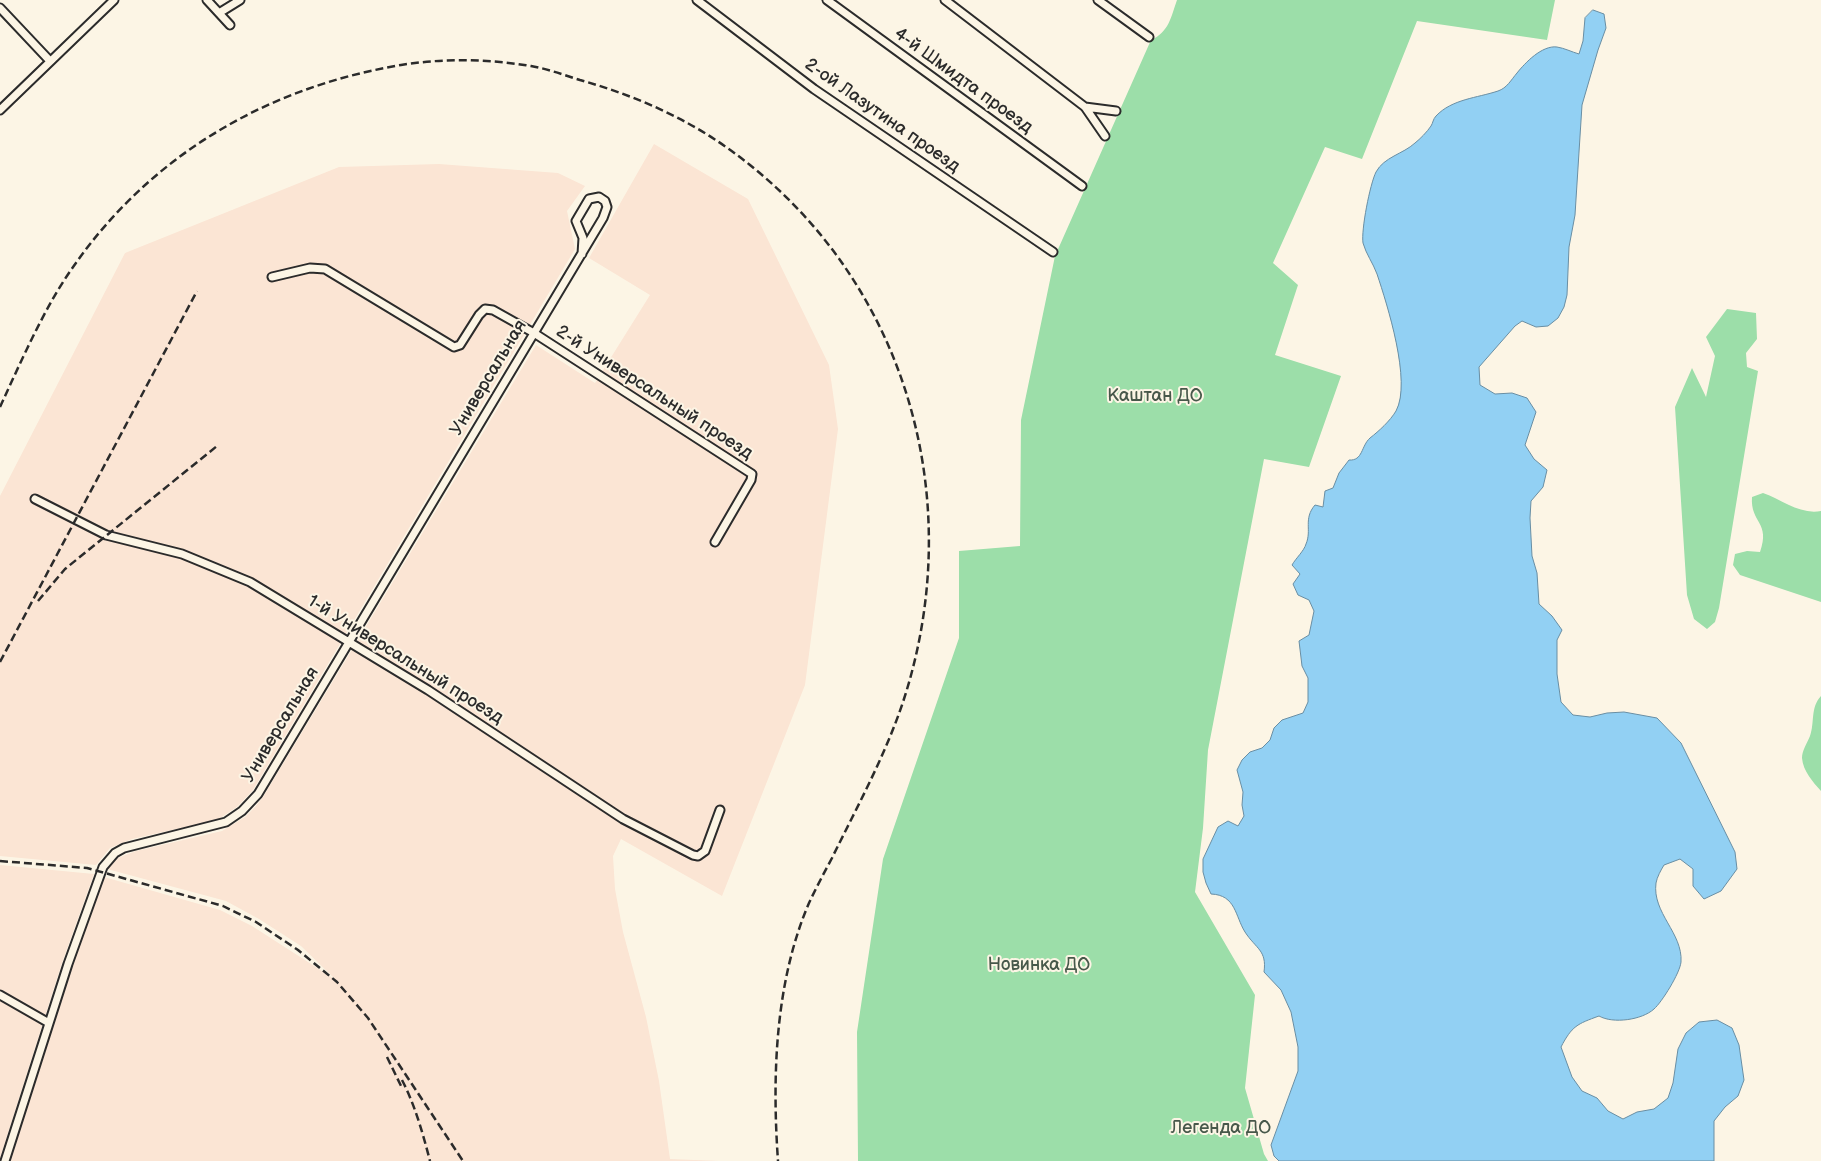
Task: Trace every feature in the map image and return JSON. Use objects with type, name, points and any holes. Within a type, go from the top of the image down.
[{"type":"street","points":[[0,110],[114,0]]},
{"type":"street","points":[[207,0],[230,25]]},
{"type":"street","points":[[219,13],[240,0]]},
{"type":"street","name":"2-ой Лазутина проезд","points":[[697,0],[814,89],[1053,252]]},
{"type":"street","name":"4-й Шмидта проезд","points":[[827,0],[1082,186]]},
{"type":"street","points":[[945,0],[1086,107],[1105,136]]},
{"type":"street","points":[[1098,0],[1149,37]]},
{"type":"street","points":[[0,8],[50,61]]},
{"type":"street","points":[[1086,107],[1116,111]]},
{"type":"street","name":"Универсальная","points":[[5,1161],[68,964],[102,867],[115,853],[124,848],[220,825],[242,811],[258,794],[349,641],[582,254],[608,210],[605,201],[599,198],[589,199],[577,217],[576,221],[583,238],[582,254]]},
{"type":"street","name":"2-й Универсальный проезд","points":[[272,277],[310,268],[325,269],[454,347],[460,345],[479,315],[489,309],[534,333],[752,474],[751,480],[715,542]]},
{"type":"street","name":"1-й Универсальный проезд","points":[[34,499],[106,535],[182,554],[250,582],[428,690],[623,819],[694,855],[698,856],[705,851],[720,810]]},
{"type":"street","points":[[0,995],[49,1023]]},
{"type":"shaded area","points":[[654,144],[748,199],[829,365],[838,429],[805,685],[722,896],[621,839],[613,856],[615,889],[623,932],[646,1017],[659,1081],[670,1159],[720,1161],[10,1161],[72,967],[104,877],[220,910],[252,926],[336,980],[301,946],[259,919],[226,901],[107,869],[118,858],[136,851],[222,831],[245,817],[255,807],[263,797],[536,345],[595,383],[650,295],[589,258]]},
{"type":"shaded area","points":[[439,164],[558,173],[585,186],[567,211],[575,249],[253,790],[237,807],[217,820],[132,839],[110,848],[96,865],[0,856],[0,496],[125,253],[339,167]]},
{"type":"shaded area","points":[[0,865],[94,874],[62,963],[0,1158]]},
{"type":"green space","points":[[1177,0],[1555,0],[1547,40],[1417,21],[1362,159],[1325,147],[1273,263],[1298,285],[1275,355],[1341,376],[1309,467],[1264,459],[1208,750],[1203,828],[1195,892],[1255,995],[1245,1088],[1264,1154],[1268,1161],[858,1161],[857,1032],[883,859],[959,638],[959,551],[1020,546],[1021,420],[1055,256],[1151,40],[1166,28]]},
{"type":"green space","points":[[1727,309],[1756,313],[1757,339],[1746,353],[1747,367],[1758,371],[1719,608],[1715,622],[1707,629],[1694,619],[1687,595],[1675,407],[1692,368],[1706,397],[1715,356],[1706,337]]},
{"type":"green space","points":[[1763,493],[1799,509],[1813,512],[1821,511],[1821,602],[1740,575],[1733,565],[1735,554],[1747,551],[1760,552],[1763,534],[1752,506],[1752,497]]},
{"type":"green space","points":[[1821,696],[1821,791],[1806,772],[1802,758],[1810,736],[1815,705]]},
{"type":"water","points":[[1593,10],[1604,14],[1606,28],[1582,105],[1575,215],[1569,247],[1567,295],[1564,307],[1558,318],[1548,326],[1536,327],[1522,321],[1515,326],[1479,367],[1480,385],[1495,394],[1512,393],[1527,398],[1536,412],[1525,445],[1534,459],[1547,470],[1543,487],[1531,501],[1532,556],[1537,573],[1539,604],[1552,616],[1562,630],[1557,640],[1557,674],[1561,702],[1573,715],[1590,717],[1624,712],[1657,718],[1681,743],[1735,852],[1737,869],[1721,891],[1704,899],[1693,886],[1693,869],[1680,859],[1664,865],[1656,883],[1656,894],[1658,904],[1677,942],[1681,962],[1670,987],[1649,1013],[1627,1020],[1612,1020],[1599,1016],[1580,1024],[1572,1030],[1561,1047],[1572,1077],[1582,1091],[1597,1098],[1608,1111],[1623,1119],[1637,1112],[1654,1109],[1668,1098],[1673,1083],[1678,1049],[1686,1033],[1699,1022],[1717,1020],[1732,1028],[1739,1045],[1744,1080],[1738,1096],[1725,1107],[1714,1121],[1714,1161],[1279,1161],[1274,1156],[1271,1145],[1298,1071],[1298,1047],[1291,1012],[1281,990],[1264,972],[1262,954],[1245,932],[1234,907],[1225,898],[1211,894],[1203,872],[1203,859],[1218,827],[1228,821],[1238,826],[1244,816],[1242,805],[1243,792],[1237,770],[1242,760],[1250,752],[1262,748],[1270,740],[1274,728],[1282,720],[1303,713],[1308,702],[1308,678],[1302,666],[1299,641],[1309,635],[1314,611],[1309,600],[1298,595],[1293,584],[1300,574],[1292,565],[1304,549],[1308,539],[1308,520],[1311,510],[1315,505],[1323,507],[1325,491],[1333,488],[1339,473],[1349,460],[1354,460],[1359,456],[1367,441],[1391,418],[1396,411],[1400,398],[1400,363],[1392,323],[1377,274],[1363,243],[1366,207],[1371,186],[1379,167],[1419,140],[1442,110],[1457,102],[1501,90],[1509,84],[1529,60],[1546,49],[1557,47],[1579,54],[1583,41],[1585,18]]},
{"type":"railway","points":[[0,407],[35,333],[58,290],[89,245],[124,205],[162,170],[204,140],[249,114],[297,93],[348,76],[401,65],[450,60],[515,64],[556,72],[626,95],[690,124],[750,165],[805,217],[851,276],[886,340],[911,409],[925,480],[929,554],[921,628],[903,702],[888,742],[870,781],[809,903],[789,965],[778,1030],[776,1063],[778,1161]]},
{"type":"railway","points":[[0,662],[197,291]]},
{"type":"railway","points":[[38,601],[65,569],[217,446]]},
{"type":"railway","points":[[0,861],[87,868],[223,906],[256,922],[298,950],[337,982],[368,1018],[463,1161]]},
{"type":"railway","points":[[387,1057],[402,1088]]},
{"type":"railway","points":[[402,1080],[415,1109],[430,1161]]},
{"type":"park label","name":"Каштан ДО","points":[[1155,396]]},
{"type":"park label","name":"Новинка ДО","points":[[1039,965]]},
{"type":"park label","name":"Легенда ДО","points":[[1221,1128]]}]
